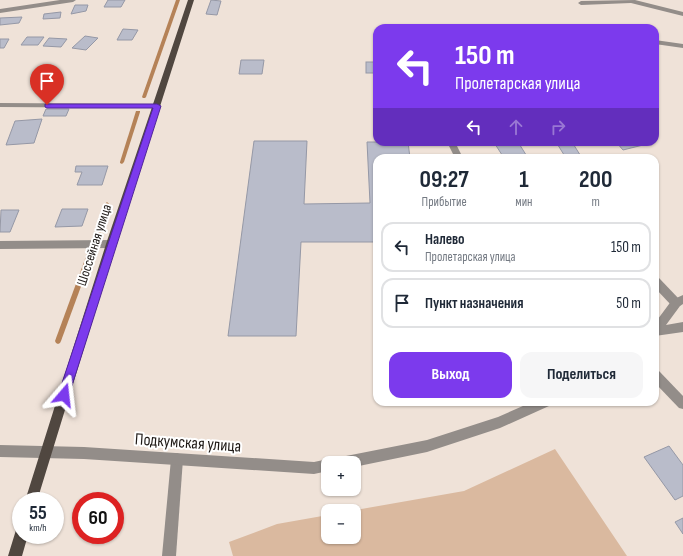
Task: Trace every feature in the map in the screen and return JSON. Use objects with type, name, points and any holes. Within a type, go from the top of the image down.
[{"type":"main road","name":"Шоссейная улица","points":[[34,492],[111,244],[191,0]]},
{"type":"main road","points":[[15,556],[18,544]]},
{"type":"street","points":[[0,11],[73,0]]},
{"type":"street","points":[[581,3],[631,1],[683,14]]},
{"type":"street","points":[[659,43],[683,46]]},
{"type":"street","points":[[0,105],[157,106]]},
{"type":"street","points":[[0,245],[111,244]]},
{"type":"street","points":[[659,284],[680,301],[659,326]]},
{"type":"street","points":[[659,330],[683,327]]},
{"type":"street","points":[[659,379],[683,404]]},
{"type":"street","points":[[361,459],[427,446],[500,422],[536,406]]},
{"type":"street","name":"Подкумская улица","points":[[0,451],[177,459],[314,468],[321,467]]},
{"type":"street","points":[[169,556],[177,459]]},
{"type":"shaded area","points":[[555,449],[627,556],[233,556],[229,542],[277,524],[321,516],[321,544],[361,544],[361,509],[464,491]]},
{"type":"building","points":[[108,0],[125,0],[121,7],[104,7]]},
{"type":"building","points":[[211,0],[221,1],[217,15],[206,14]]},
{"type":"building","points":[[75,5],[88,5],[86,11],[71,14]]},
{"type":"building","points":[[61,12],[60,18],[43,19],[44,14]]},
{"type":"building","points":[[22,17],[19,23],[0,25],[0,18]]},
{"type":"building","points":[[123,29],[138,30],[132,40],[117,40]]},
{"type":"building","points":[[85,36],[98,38],[86,50],[72,48]]},
{"type":"building","points":[[27,37],[44,37],[38,45],[21,45]]},
{"type":"building","points":[[49,38],[67,39],[61,47],[43,46]]},
{"type":"building","points":[[0,39],[9,39],[4,48],[0,48]]},
{"type":"building","points":[[241,60],[264,60],[262,74],[239,74]]},
{"type":"building","points":[[366,62],[373,62],[373,73],[366,73]]},
{"type":"building","points":[[46,109],[69,109],[66,116],[43,116]]},
{"type":"building","points":[[42,119],[34,143],[6,145],[15,121]]},
{"type":"building","points":[[254,141],[307,141],[304,204],[370,203],[367,142],[373,142],[373,146],[408,146],[410,154],[373,154],[373,242],[301,242],[296,336],[228,336]]},
{"type":"building","points":[[496,146],[520,146],[526,154],[501,154]]},
{"type":"building","points":[[558,146],[574,146],[580,154],[564,154]]},
{"type":"building","points":[[620,146],[639,146],[623,150]]},
{"type":"building","points":[[76,166],[108,166],[102,185],[77,185],[82,172],[75,172]]},
{"type":"building","points":[[62,209],[88,209],[82,226],[55,227]]},
{"type":"building","points":[[1,210],[19,210],[10,232],[0,232]]},
{"type":"building","points":[[669,446],[683,465],[683,496],[675,500],[644,457]]},
{"type":"building","points":[[683,518],[683,534],[675,522]]},
{"type":"waterway","points":[[144,97],[178,0]]},
{"type":"waterway","points":[[122,162],[138,112]]},
{"type":"waterway","points":[[98,232],[107,204]]},
{"type":"waterway","points":[[58,341],[91,251]]},
{"type":"route","points":[[47,105],[157,106],[111,244],[64,395]]}]
